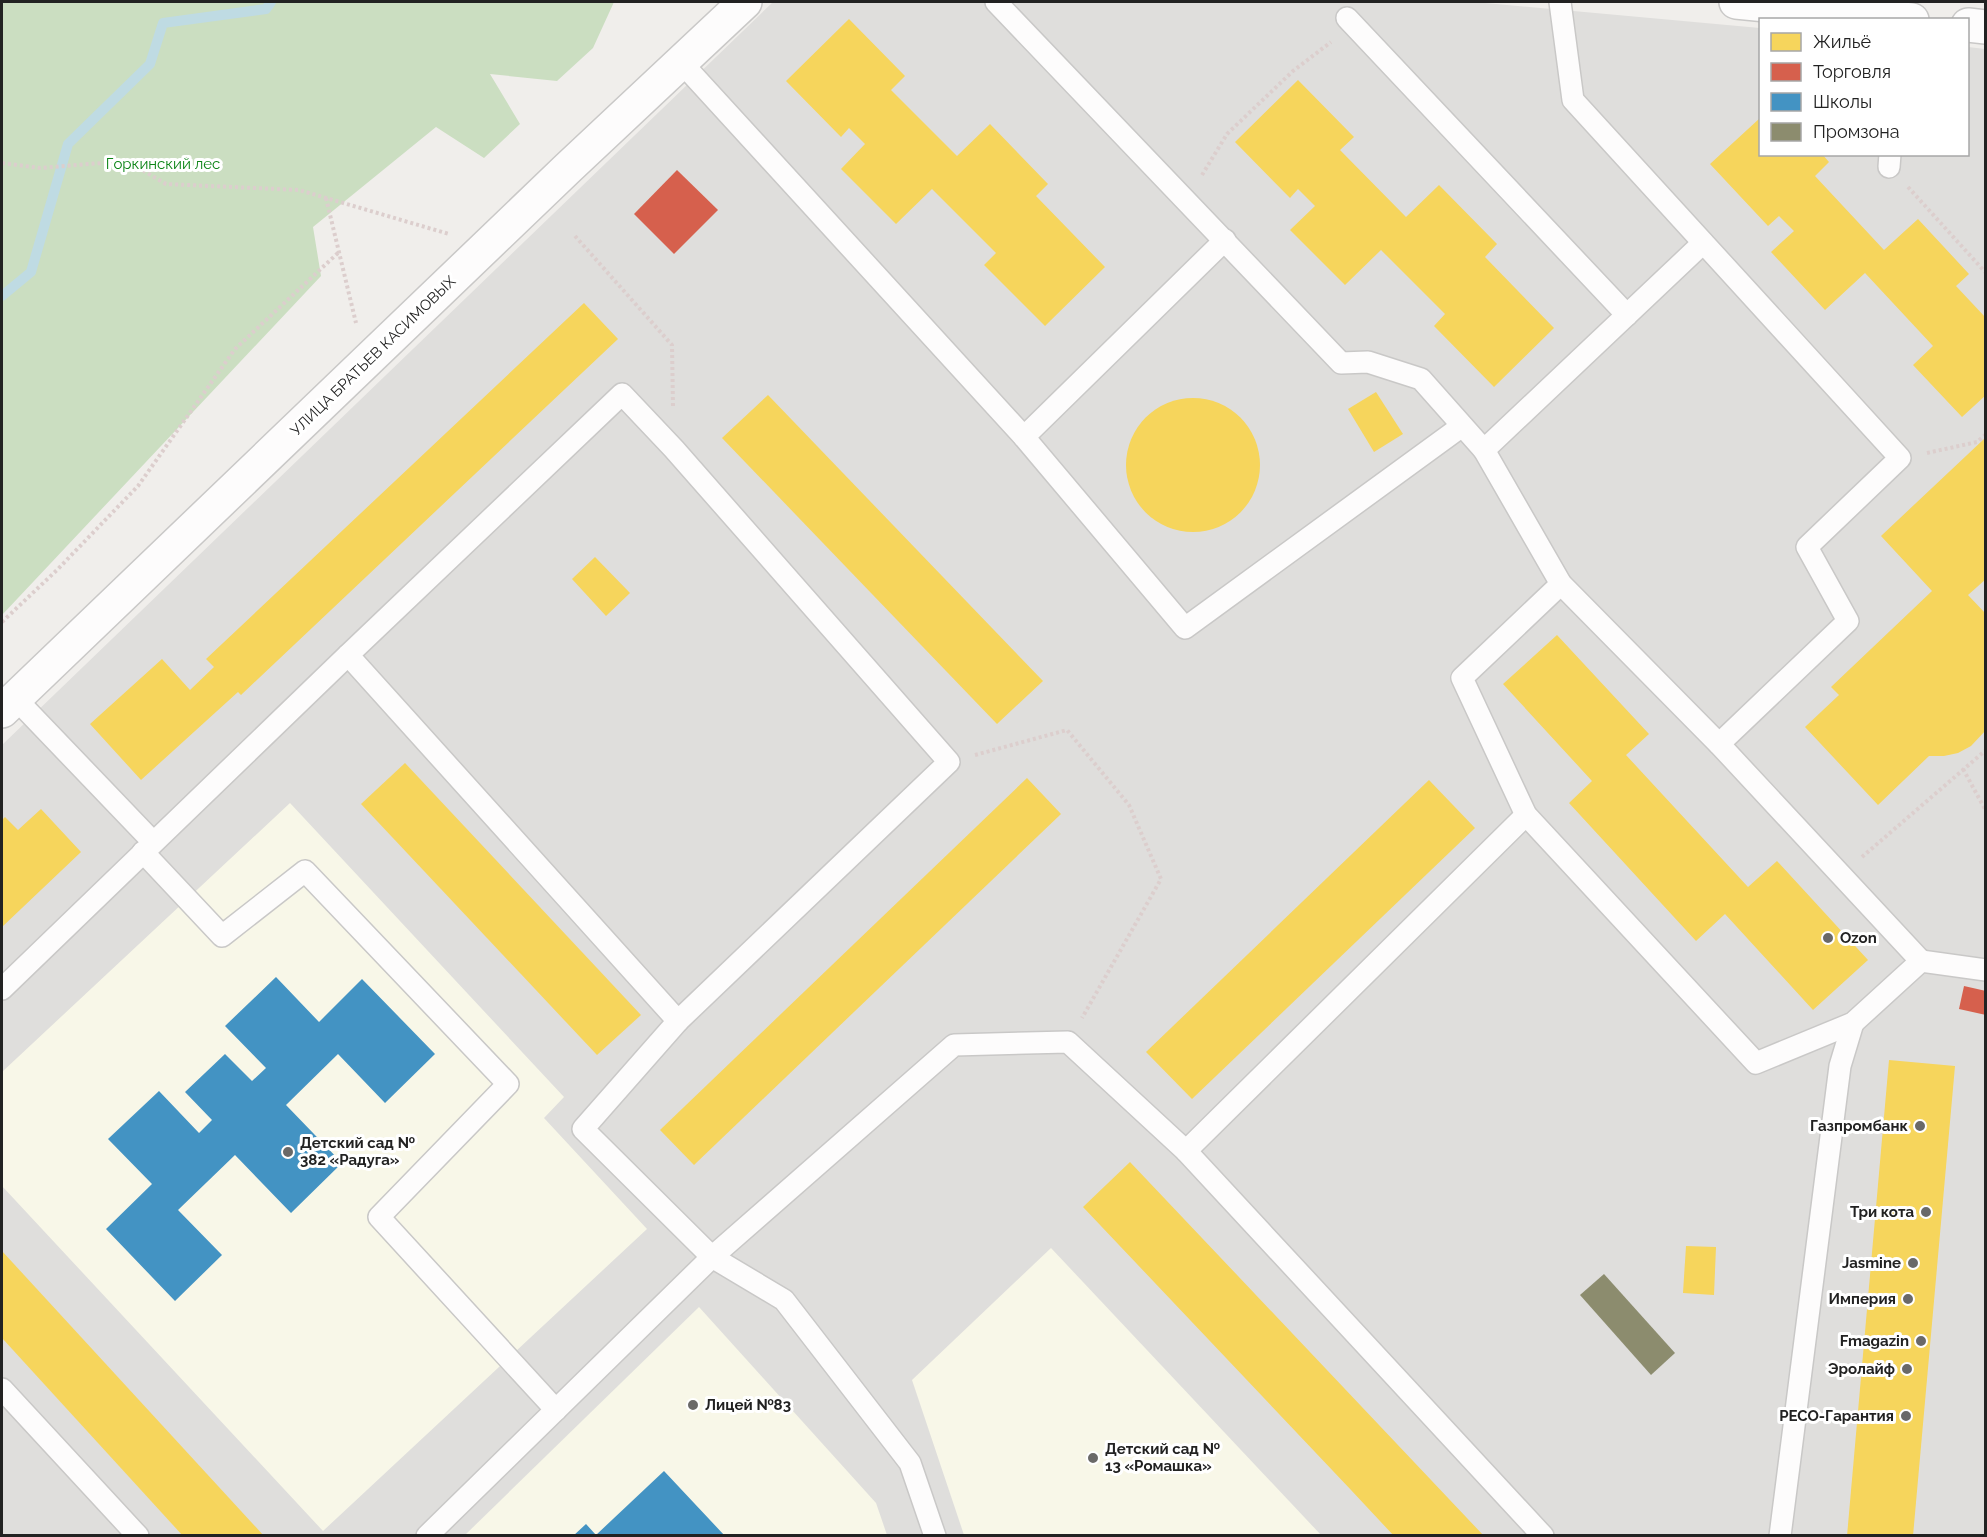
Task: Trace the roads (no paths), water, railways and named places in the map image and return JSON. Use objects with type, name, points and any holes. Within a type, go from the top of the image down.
[{"type":"street","name":"УЛИЦА БРАТЬЕВ КАСИМОВЫХ","points":[[8,705],[746,2]]},
{"type":"street","points":[[1736,2],[1896,18]]},
{"type":"street","points":[[1969,25],[1986,27]]},
{"type":"lane","points":[[996,2],[1341,363],[1368,362],[1421,379],[1484,450],[1561,584],[1719,744],[1921,961],[1986,970]]},
{"type":"lane","points":[[1560,2],[1573,100],[1900,458],[1807,547],[1848,621],[1719,744]]},
{"type":"lane","points":[[1350,22],[1627,315]]},
{"type":"lane","points":[[681,62],[1024,437],[1185,627],[1462,426]]},
{"type":"lane","points":[[1024,437],[1225,240]]},
{"type":"lane","points":[[1484,450],[1703,243]]},
{"type":"lane","points":[[2,989],[622,394],[674,449],[949,762],[678,1022],[583,1129],[712,1257],[784,1300],[910,1463],[935,1536]]},
{"type":"lane","points":[[1561,584],[1462,678],[1526,815],[1756,1063],[1853,1023],[1921,961]]},
{"type":"lane","points":[[348,655],[678,1022]]},
{"type":"lane","points":[[8,705],[148,847],[222,936],[305,871],[508,1084],[379,1217],[556,1410]]},
{"type":"lane","points":[[1186,1151],[1526,815]]},
{"type":"lane","points":[[1780,1536],[1840,1066],[1853,1023]]},
{"type":"lane","points":[[427,1536],[712,1257],[954,1045],[1068,1042],[1186,1151],[1543,1536]]},
{"type":"lane","points":[[2,1389],[138,1536]]},
{"type":"waterway","points":[[2,296],[31,272],[68,144],[150,64],[163,23],[266,9],[271,2]]},
{"type":"place","name":"Ozon","points":[[1828,938]]},
{"type":"place","name":"Газпромбанк","points":[[1920,1126]]},
{"type":"place","name":"Детский сад № 382 «Радуга»","points":[[288,1152]]},
{"type":"place","name":"Три кота","points":[[1926,1212]]},
{"type":"place","name":"Jasmine","points":[[1913,1263]]},
{"type":"place","name":"Империя","points":[[1908,1299]]},
{"type":"place","name":"Fmagazin","points":[[1921,1341]]},
{"type":"place","name":"Эролайф","points":[[1907,1369]]},
{"type":"place","name":"Лицей №83","points":[[693,1405]]},
{"type":"place","name":"РЕСО-Гарантия","points":[[1906,1416]]},
{"type":"place","name":"Детский сад № 13 «Ромашка»","points":[[1093,1458]]},
{"type":"park label","name":"Горкинский лес","points":[[163,164]]}]
